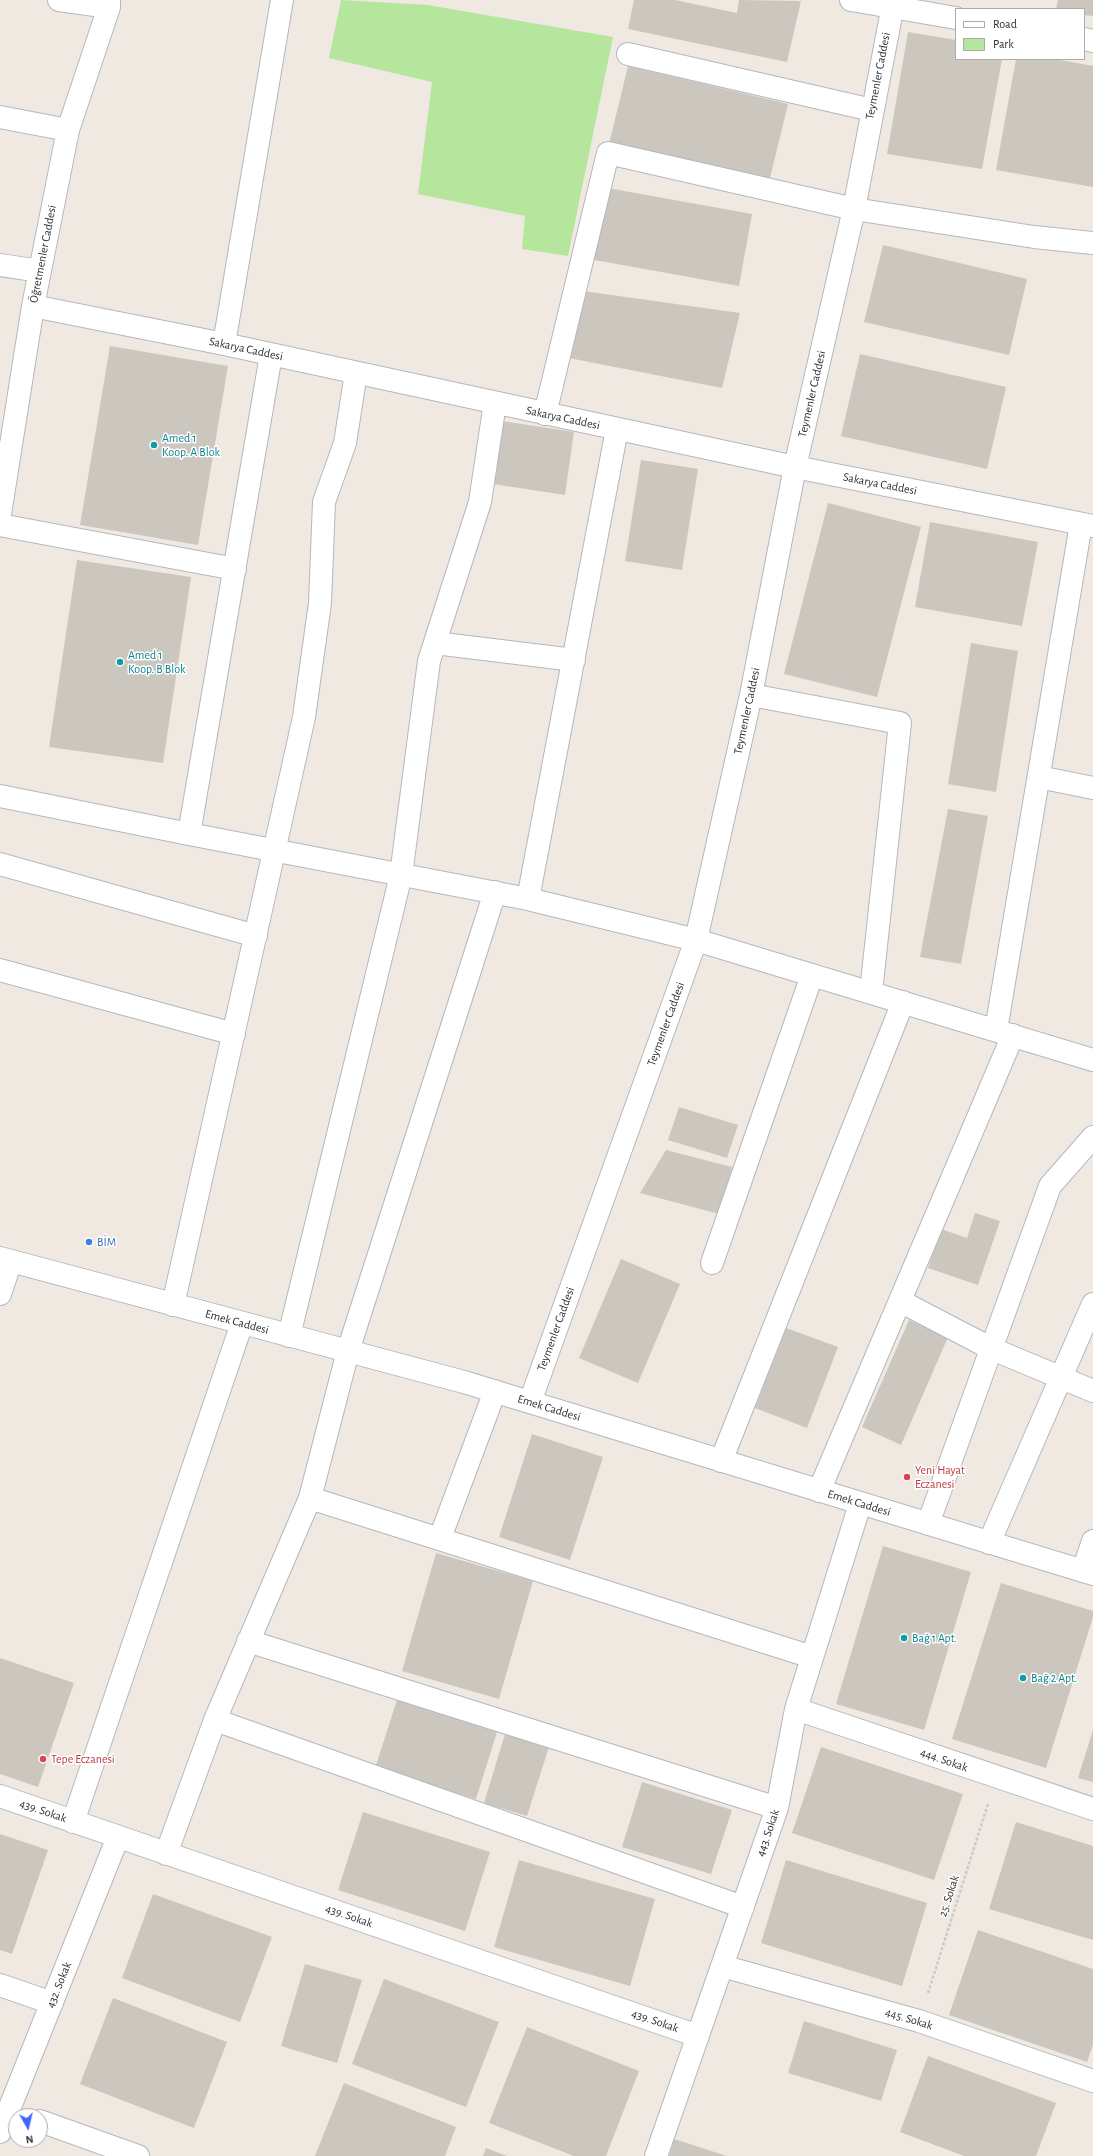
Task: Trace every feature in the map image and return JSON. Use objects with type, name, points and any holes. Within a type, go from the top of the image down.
[{"type":"street","points":[[59,0],[109,3]]},
{"type":"street","points":[[224,344],[282,0]]},
{"type":"street","points":[[850,0],[893,3],[955,18]]},
{"type":"street","name":"Öğretmenler Caddesi","points":[[0,514],[33,306],[68,130],[109,3]]},
{"type":"street","name":"Teymenler Caddesi","points":[[530,1402],[696,940],[751,695],[796,467],[854,209],[893,3]]},
{"type":"street","points":[[628,54],[872,110]]},
{"type":"street","points":[[0,117],[68,130]]},
{"type":"street","points":[[545,414],[608,154],[854,209],[1034,237],[1093,243]]},
{"type":"street","points":[[0,265],[40,271]]},
{"type":"street","name":"Sakarya Caddesi","points":[[33,306],[224,344],[617,430],[1087,525]]},
{"type":"street","points":[[189,834],[271,355]]},
{"type":"street","points":[[173,1305],[304,717],[320,603],[324,502],[345,443],[356,373]]},
{"type":"street","points":[[289,1336],[400,875],[429,661],[480,502],[495,403]]},
{"type":"street","points":[[528,899],[617,430]]},
{"type":"street","points":[[0,525],[235,568]]},
{"type":"street","points":[[819,1491],[900,1301],[1005,1033],[1039,777],[1087,525]]},
{"type":"street","points":[[435,643],[574,660]]},
{"type":"street","points":[[751,695],[900,723],[871,992]]},
{"type":"street","points":[[1039,777],[1093,788]]},
{"type":"street","points":[[0,796],[275,851],[528,899],[696,940],[1093,1060]]},
{"type":"street","points":[[0,864],[256,936]]},
{"type":"street","points":[[166,1854],[215,1720],[310,1498],[348,1351],[495,892]]},
{"type":"street","points":[[0,970],[234,1034]]},
{"type":"street","points":[[712,1263],[812,975]]},
{"type":"street","points":[[721,1461],[903,1002]]},
{"type":"street","points":[[928,1524],[990,1348],[1050,1186],[1093,1137]]},
{"type":"street","points":[[0,1294],[5,1260]]},
{"type":"street","name":"Emek Caddesi","points":[[5,1260],[495,1391],[1088,1573]]},
{"type":"street","points":[[900,1301],[990,1348],[1061,1379],[1093,1391]]},
{"type":"street","points":[[989,1543],[1093,1304]]},
{"type":"street","points":[[73,1822],[242,1323]]},
{"type":"street","points":[[440,1538],[495,1391]]},
{"type":"street","points":[[310,1498],[812,1657]]},
{"type":"street","name":"443. Sokak","points":[[656,2156],[777,1808],[796,1709],[860,1504]]},
{"type":"street","points":[[1088,1573],[1093,1541]]},
{"type":"street","points":[[248,1641],[777,1808]]},
{"type":"street","name":"444. Sokak","points":[[796,1709],[1093,1809]]},
{"type":"street","points":[[215,1720],[743,1907]]},
{"type":"street","name":"439. Sokak","points":[[0,1796],[698,2036]]},
{"type":"street","name":"432. Sokak","points":[[20,2108],[52,2003],[118,1837]]},
{"type":"street","name":"445. Sokak","points":[[722,1966],[919,2021],[1093,2081]]},
{"type":"street","points":[[0,1986],[52,2003]]},
{"type":"street","name":"432. Sokak","points":[[0,2132],[8,2124]]},
{"type":"street","points":[[48,2124],[138,2156]]},
{"type":"path","name":"25. Sokak","points":[[919,2021],[996,1777]]},
{"type":"green space","points":[[341,0],[428,5],[613,37],[568,256],[522,249],[525,216],[418,194],[432,82],[329,58]]},
{"type":"building","points":[[634,0],[675,0],[737,13],[739,0],[801,1],[787,62],[628,29]]},
{"type":"building","points":[[1058,0],[1093,0],[1093,16],[1085,15],[1085,8],[1056,8]]},
{"type":"building","points":[[908,32],[955,40],[955,60],[1002,60],[982,169],[887,154]]},
{"type":"building","points":[[1016,60],[1060,60],[1093,66],[1093,187],[996,170]]},
{"type":"building","points":[[628,66],[788,104],[769,182],[609,144]]},
{"type":"building","points":[[602,187],[752,214],[739,286],[589,259]]},
{"type":"building","points":[[883,245],[1027,279],[1009,355],[864,322]]},
{"type":"building","points":[[583,291],[740,313],[722,388],[569,358]]},
{"type":"building","name":"Amed 1 Koop. A Blok","points":[[110,346],[228,366],[198,545],[80,525]]},
{"type":"building","points":[[860,354],[1006,387],[987,469],[841,436]]},
{"type":"building","points":[[502,421],[574,432],[565,495],[493,484]]},
{"type":"building","points":[[641,460],[698,469],[682,570],[625,561]]},
{"type":"building","points":[[828,503],[921,527],[877,697],[784,674]]},
{"type":"building","points":[[930,522],[1038,542],[1022,626],[915,607]]},
{"type":"building","name":"Amed 1 Koop. B Blok","points":[[77,560],[191,577],[163,763],[49,747]]},
{"type":"building","points":[[971,643],[1018,651],[996,792],[948,784]]},
{"type":"building","points":[[948,809],[988,816],[961,964],[920,957]]},
{"type":"building","points":[[679,1107],[738,1125],[727,1158],[668,1140]]},
{"type":"building","points":[[666,1150],[732,1167],[719,1214],[640,1193]]},
{"type":"building","points":[[975,1213],[1000,1221],[978,1285],[928,1268],[941,1229],[967,1238]]},
{"type":"building","points":[[621,1259],[680,1284],[638,1383],[579,1358]]},
{"type":"building","points":[[909,1320],[948,1337],[901,1445],[862,1427]]},
{"type":"building","points":[[786,1328],[838,1347],[807,1428],[755,1408]]},
{"type":"building","points":[[532,1434],[603,1457],[570,1560],[499,1537]]},
{"type":"building","name":"Bağ 1 Apt.","points":[[883,1546],[971,1572],[924,1730],[836,1704]]},
{"type":"building","points":[[436,1553],[533,1581],[499,1699],[402,1671]]},
{"type":"building","name":"Bağ 2 Apt.","points":[[1001,1583],[1093,1611],[1093,1617],[1046,1768],[952,1739]]},
{"type":"building","points":[[0,1658],[74,1683],[38,1787],[0,1774]]},
{"type":"building","points":[[397,1700],[497,1732],[476,1799],[375,1768]]},
{"type":"building","points":[[1093,1730],[1093,1782],[1078,1778]]},
{"type":"building","points":[[505,1734],[549,1747],[527,1816],[484,1803]]},
{"type":"building","points":[[821,1747],[963,1794],[934,1880],[792,1833]]},
{"type":"building","points":[[642,1782],[732,1810],[711,1874],[622,1847]]},
{"type":"building","points":[[363,1812],[490,1852],[465,1931],[338,1890]]},
{"type":"building","points":[[1016,1822],[1093,1846],[1093,1940],[989,1909]]},
{"type":"building","points":[[0,1834],[48,1850],[12,1954],[0,1950]]},
{"type":"building","points":[[519,1860],[655,1899],[630,1986],[494,1947]]},
{"type":"building","points":[[786,1860],[927,1903],[902,1986],[761,1943]]},
{"type":"building","points":[[153,1894],[272,1937],[240,2022],[122,1978]]},
{"type":"building","points":[[978,1930],[1093,1969],[1093,2045],[1087,2062],[949,2015]]},
{"type":"building","points":[[305,1964],[362,1980],[337,2063],[281,2046]]},
{"type":"building","points":[[384,1979],[499,2022],[466,2107],[352,2064]]},
{"type":"building","points":[[113,1998],[227,2042],[194,2128],[80,2084]]},
{"type":"building","points":[[804,2021],[897,2050],[881,2101],[788,2073]]},
{"type":"building","points":[[527,2027],[639,2071],[606,2156],[574,2156],[489,2123]]},
{"type":"building","points":[[928,2056],[1056,2103],[1036,2156],[964,2156],[900,2132]]},
{"type":"building","points":[[344,2083],[456,2127],[445,2156],[315,2156]]},
{"type":"building","points":[[674,2139],[727,2156],[669,2156]]},
{"type":"building","points":[[486,2148],[507,2156],[483,2156]]},
{"type":"place","name":"Amed 1 Koop. A Blok","points":[[154,445]]},
{"type":"place","name":"Amed 1 Koop. B Blok","points":[[120,662]]},
{"type":"place","name":"BİM","points":[[89,1242]]},
{"type":"place","name":"Yeni Hayat Eczanesi","points":[[907,1477]]},
{"type":"place","name":"Bağ 1 Apt.","points":[[904,1638]]},
{"type":"place","name":"Bağ 2 Apt.","points":[[1023,1678]]},
{"type":"place","name":"Tepe Eczanesi","points":[[43,1759]]}]
